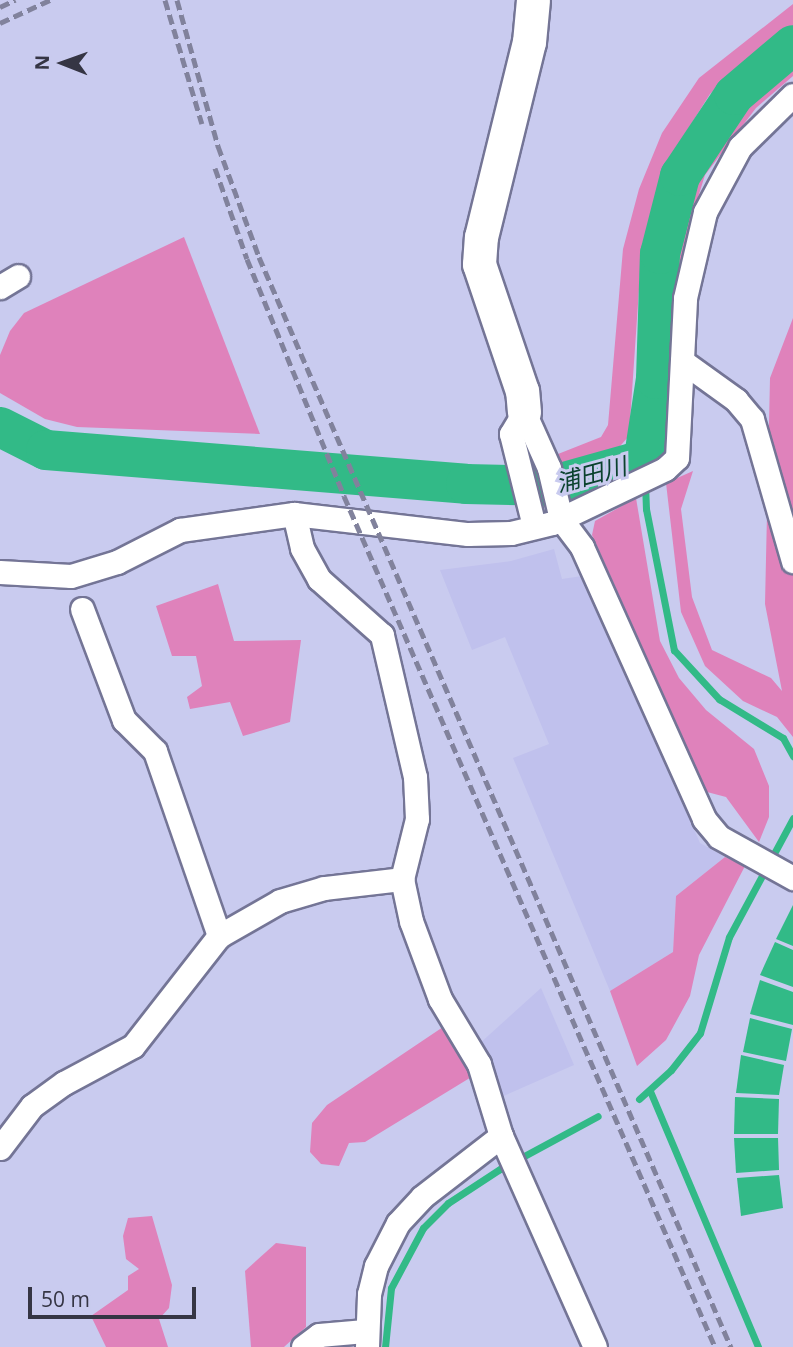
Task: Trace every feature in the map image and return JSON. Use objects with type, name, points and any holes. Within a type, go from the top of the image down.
[{"type":"street","points":[[533,0],[528,42],[481,237],[479,264],[522,391],[524,412],[550,468],[559,508],[582,547],[704,819],[734,847],[785,875]]},
{"type":"street","points":[[0,572],[71,576],[117,562],[180,530],[294,514],[468,534],[511,533],[534,526],[559,508],[665,469],[677,458],[691,258],[705,212],[740,147],[793,95]]},
{"type":"street","points":[[682,361],[736,400],[752,419],[793,561]]},
{"type":"street","points":[[524,412],[511,434],[524,478],[526,503],[534,526]]},
{"type":"street","points":[[294,514],[302,548],[319,579],[382,635],[415,777],[416,819],[402,878],[425,965],[439,999],[479,1064],[504,1140],[595,1347]]},
{"type":"street","points":[[82,608],[124,720],[155,751],[219,936]]},
{"type":"street","points":[[0,1148],[32,1106],[64,1083],[133,1046],[219,936],[280,901],[324,888],[402,878]]},
{"type":"street","points":[[303,1347],[319,1335],[366,1339],[376,1266],[398,1223],[422,1197],[504,1140]]},
{"type":"shaded area","points":[[793,4],[793,27],[765,45],[710,94],[668,161],[642,245],[629,436],[614,453],[564,468],[558,454],[601,437],[608,425],[623,249],[639,189],[662,133],[699,78]]},
{"type":"shaded area","points":[[793,63],[793,76],[756,108],[705,175],[686,236],[674,327],[665,454],[649,463],[662,414],[669,248],[691,177],[752,91]]},
{"type":"shaded area","points":[[184,237],[260,434],[77,427],[45,419],[0,393],[0,355],[10,331],[24,313]]},
{"type":"shaded area","points":[[793,318],[793,737],[777,717],[743,701],[705,666],[681,612],[666,483],[693,471],[681,509],[692,597],[712,650],[771,678],[782,691],[765,604],[770,378]]},
{"type":"shaded area","points":[[636,498],[660,641],[679,678],[706,710],[754,749],[769,786],[769,817],[759,842],[726,797],[707,792],[592,535],[595,521]]},
{"type":"shaded area","points":[[554,549],[562,579],[582,576],[700,843],[725,857],[676,896],[673,952],[610,991],[513,758],[549,744],[505,637],[472,650],[440,570],[511,561]]},
{"type":"shaded area","points":[[218,584],[234,641],[301,640],[290,722],[243,736],[230,702],[190,709],[187,697],[202,686],[196,656],[172,656],[156,606]]},
{"type":"shaded area","points":[[725,857],[745,866],[699,955],[690,996],[666,1040],[637,1066],[610,991],[673,952],[676,896]]},
{"type":"shaded area","points":[[793,905],[793,946],[776,939]]},
{"type":"shaded area","points":[[775,942],[793,950],[793,987],[760,975]]},
{"type":"shaded area","points":[[760,980],[793,992],[793,1025],[750,1014]]},
{"type":"shaded area","points":[[541,988],[574,1065],[499,1098],[478,1045]]},
{"type":"shaded area","points":[[750,1018],[792,1029],[786,1061],[743,1052]]},
{"type":"shaded area","points":[[443,1027],[473,1076],[365,1142],[349,1143],[339,1166],[321,1164],[310,1152],[312,1123],[327,1105]]},
{"type":"shaded area","points":[[741,1055],[784,1065],[779,1095],[736,1093]]},
{"type":"shaded area","points":[[735,1097],[779,1099],[778,1134],[734,1134]]},
{"type":"shaded area","points":[[734,1138],[778,1138],[779,1170],[736,1173]]},
{"type":"shaded area","points":[[779,1175],[783,1208],[741,1216],[737,1178]]},
{"type":"shaded area","points":[[152,1216],[172,1285],[169,1308],[159,1319],[168,1347],[106,1347],[91,1316],[128,1290],[128,1276],[139,1269],[126,1259],[123,1236],[128,1218]]},
{"type":"shaded area","points":[[276,1243],[306,1247],[306,1327],[284,1347],[251,1347],[245,1271]]},
{"type":"waterway","name":"浦田川","points":[[0,427],[46,450],[466,484],[550,486],[636,462],[644,457],[656,379],[660,254],[680,176],[734,95],[793,45]]},
{"type":"waterway","points":[[644,457],[646,509],[674,650],[719,699],[783,738],[793,756]]},
{"type":"waterway","points":[[639,1099],[671,1070],[700,1033],[729,937],[793,818]]},
{"type":"waterway","points":[[650,1091],[758,1347]]},
{"type":"waterway","points":[[385,1347],[391,1288],[423,1228],[448,1203],[500,1169],[598,1116]]},
{"type":"railway","points":[[0,7],[15,0]]},
{"type":"railway","points":[[0,23],[50,0]]},
{"type":"railway","points":[[165,0],[202,124]]},
{"type":"railway","points":[[177,0],[218,146],[259,257],[731,1347]]},
{"type":"railway","points":[[215,168],[247,259],[344,496],[715,1347]]}]
